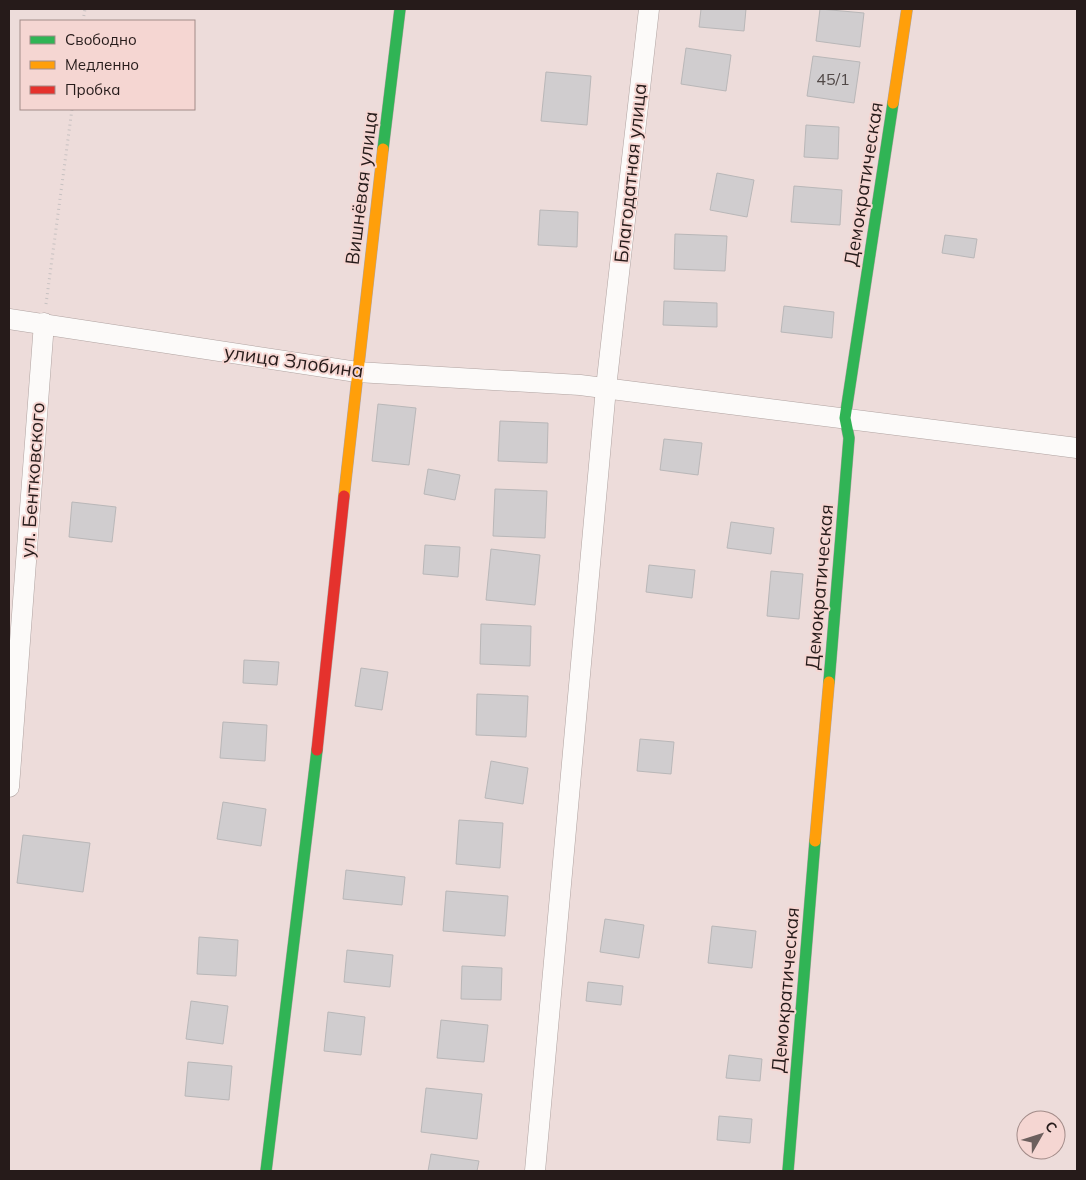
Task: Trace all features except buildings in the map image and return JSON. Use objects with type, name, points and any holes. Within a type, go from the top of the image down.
[{"type":"street","name":"Вишнёвая улица","points":[[266,1171],[321,720],[357,372],[400,9]]},
{"type":"street","name":"Благодатная улица","points":[[535,1171],[606,388],[649,9]]},
{"type":"street","name":"Демократическая","points":[[788,1171],[849,438],[845,418],[907,9]]},
{"type":"street","name":"улица Злобина","points":[[9,319],[357,372],[580,384],[1077,448]]},
{"type":"street","name":"ул. Бентковского","points":[[9,787],[44,323]]},
{"type":"path","points":[[44,323],[72,110]]},
{"type":"traffic: fast","points":[[383,149],[400,9]]},
{"type":"traffic: fast","points":[[829,682],[849,438],[845,418],[893,103]]},
{"type":"traffic: fast","points":[[266,1171],[317,750]]},
{"type":"traffic: fast","points":[[788,1171],[815,841]]},
{"type":"traffic: slow","points":[[893,103],[907,9]]},
{"type":"traffic: slow","points":[[344,496],[383,149]]},
{"type":"traffic: slow","points":[[815,841],[829,682]]},
{"type":"traffic: jam","points":[[317,750],[344,496]]}]
